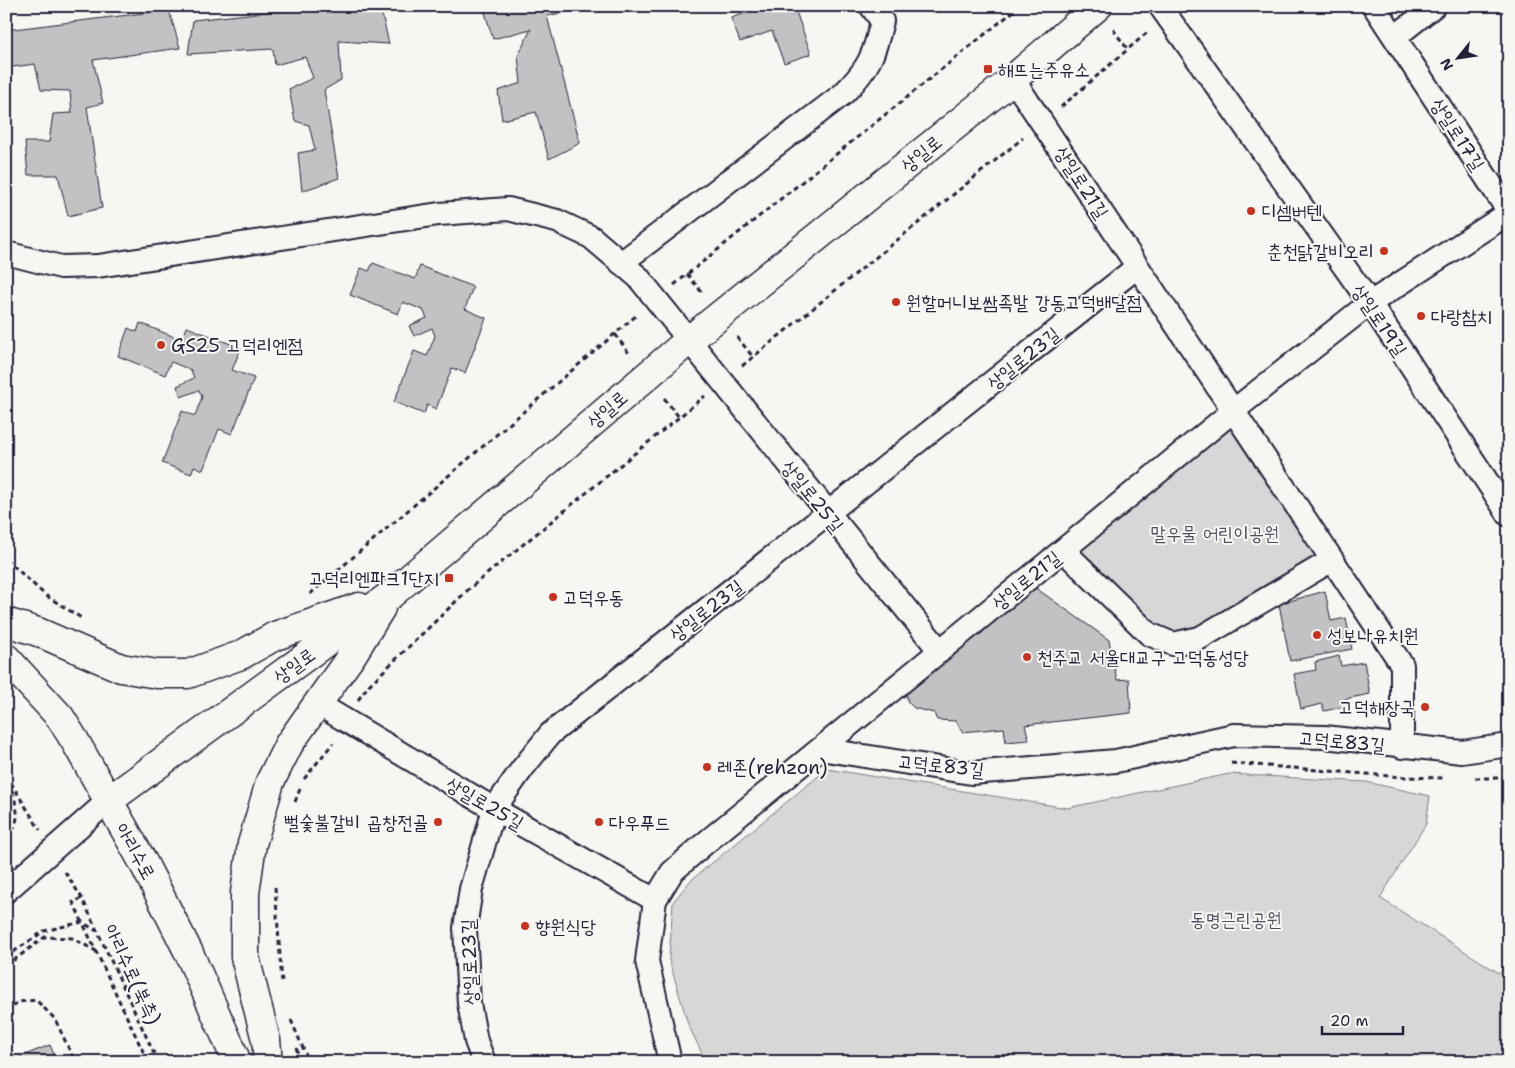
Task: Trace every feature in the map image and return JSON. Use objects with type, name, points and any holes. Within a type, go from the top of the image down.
[{"type":"main road","name":"상일로","points":[[108,801],[389,596],[688,341],[1013,78],[1098,6]]},
{"type":"main road","points":[[6,622],[38,632],[121,668],[158,674],[188,674],[241,655],[275,636],[389,596]]},
{"type":"main road","points":[[268,1062],[266,1040],[246,957],[245,893],[252,844],[270,782],[289,744],[318,704],[389,596]]},
{"type":"main road","name":"아리수로","points":[[6,658],[60,717],[143,862],[189,953],[237,1062]]},
{"type":"street","points":[[621,263],[843,94],[863,73],[875,52],[882,21],[871,6]]},
{"type":"street","name":"상일로17길","points":[[1374,6],[1509,212]]},
{"type":"street","points":[[1394,37],[1434,6]]},
{"type":"street","name":"상일로19길","points":[[1163,11],[1370,303],[1509,515]]},
{"type":"street","name":"상일로21길","points":[[1013,78],[1402,665],[1402,747]]},
{"type":"street","name":"상일로25길","points":[[6,253],[62,267],[98,266],[439,214],[508,209],[557,221],[591,237],[638,277],[827,514],[940,651]]},
{"type":"street","points":[[1233,411],[1370,303],[1509,212]]},
{"type":"street","name":"상일로23길","points":[[484,1062],[476,1041],[469,1003],[465,928],[471,889],[494,809],[550,734],[1138,267]]},
{"type":"street","name":"상일로21길","points":[[820,749],[1233,411]]},
{"type":"street","points":[[1063,550],[1149,634],[1173,644],[1200,638],[1332,560]]},
{"type":"street","name":"상일로25길","points":[[318,704],[494,809],[654,900]]},
{"type":"street","name":"고덕로83길","points":[[820,749],[971,773],[1116,761],[1234,735],[1324,737],[1402,747],[1462,752],[1509,745]]},
{"type":"street","points":[[670,1062],[647,961],[654,900],[672,872],[820,749]]},
{"type":"street","points":[[6,891],[108,801]]},
{"type":"path","points":[[307,596],[656,300],[1020,6]]},
{"type":"path","points":[[294,806],[302,781],[346,721],[369,685],[471,587],[1091,83],[1163,11]]},
{"type":"path","points":[[6,558],[45,595],[91,625]]},
{"type":"path","points":[[6,837],[15,830],[18,811],[7,777]]},
{"type":"path","points":[[275,882],[282,990]]},
{"type":"path","name":"아리수로(북측)","points":[[82,922],[73,902],[82,898],[158,1062]]},
{"type":"path","points":[[6,957],[44,931],[82,922],[97,931]]},
{"type":"path","points":[[82,922],[148,1062]]},
{"type":"path","points":[[6,966],[45,937],[72,938],[96,952]]},
{"type":"path","points":[[6,1012],[18,1002],[36,1000],[55,1019],[75,1062]]},
{"type":"path","points":[[290,1017],[308,1062]]},
{"type":"path","points":[[294,1044],[302,1062]]},
{"type":"green space","name":"말우물 어린이공원","points":[[1232,416],[1328,558],[1200,635],[1151,631],[1068,551]]},
{"type":"green space","name":"동명근린공원","points":[[827,769],[1067,808],[1229,774],[1366,782],[1430,796],[1426,824],[1380,898],[1499,973],[1509,962],[1509,1062],[706,1062],[688,1024],[669,960],[673,902],[690,881]]},
{"type":"building","points":[[322,6],[380,6],[389,44],[339,41],[341,80],[324,90],[339,178],[302,191],[298,153],[315,150],[309,125],[295,121],[289,89],[313,78],[305,57],[275,65],[273,49],[188,54],[193,20]]},
{"type":"building","points":[[483,6],[592,6],[547,16],[580,143],[549,159],[536,112],[502,120],[498,91],[521,83],[518,56],[531,29],[493,39]]},
{"type":"building","points":[[756,6],[794,6],[811,54],[784,63],[772,31],[740,42],[731,18],[757,9]]},
{"type":"building","points":[[169,10],[180,48],[93,60],[103,103],[87,107],[102,208],[68,216],[58,175],[28,175],[25,142],[49,142],[53,114],[72,113],[70,91],[41,90],[35,64],[6,68],[6,30]]},
{"type":"building","points":[[373,263],[415,279],[420,266],[473,287],[465,309],[486,318],[465,373],[452,368],[436,409],[427,405],[424,414],[394,402],[414,351],[427,356],[435,336],[432,328],[414,336],[409,326],[427,318],[423,310],[403,302],[398,314],[350,295],[361,268],[369,271]]},
{"type":"building","points":[[140,323],[182,340],[187,327],[241,348],[232,370],[254,378],[232,434],[219,429],[203,470],[194,466],[191,474],[162,463],[182,411],[195,416],[202,397],[199,390],[181,397],[177,386],[194,378],[191,370],[171,362],[165,375],[118,356],[128,328],[137,332]]},
{"type":"building","name":"천주교 서울대교구 고덕동성당","points":[[1030,584],[1109,640],[1117,680],[1129,679],[1131,713],[1025,725],[1029,740],[1006,742],[1004,728],[962,732],[956,721],[937,720],[934,713],[914,708],[908,702],[904,686],[965,637],[981,634]]},
{"type":"building","name":"성보나유치원","points":[[1325,591],[1331,621],[1346,618],[1352,649],[1290,661],[1279,604]]},
{"type":"building","points":[[1339,656],[1341,666],[1364,662],[1370,694],[1345,699],[1347,706],[1324,711],[1322,704],[1301,709],[1294,674],[1316,670],[1315,662]]},
{"type":"building","points":[[50,1045],[57,1062],[7,1062]]},
{"type":"place","name":"해뜨는주유소","points":[[988,69]]},
{"type":"place","name":"디셈버텐","points":[[1251,211]]},
{"type":"place","name":"춘천닭갈비오리","points":[[1384,251]]},
{"type":"place","name":"원할머니보쌈족발 강동고덕배달점","points":[[896,302]]},
{"type":"place","name":"다랑참치","points":[[1421,316]]},
{"type":"place","name":"GS25 고덕리엔점","points":[[161,345]]},
{"type":"place","name":"고덕리엔파크1단지","points":[[449,578]]},
{"type":"place","name":"고덕우동","points":[[553,597]]},
{"type":"place","name":"성보나유치원","points":[[1317,635]]},
{"type":"place","name":"천주교 서울대교구 고덕동성당","points":[[1027,657]]},
{"type":"place","name":"고덕해장국","points":[[1425,707]]},
{"type":"place","name":"레존(rehzon)","points":[[707,767]]},
{"type":"place","name":"뻘숯불갈비 곱창전골","points":[[438,822]]},
{"type":"place","name":"다우푸드","points":[[599,822]]},
{"type":"place","name":"향원식당","points":[[525,926]]}]
